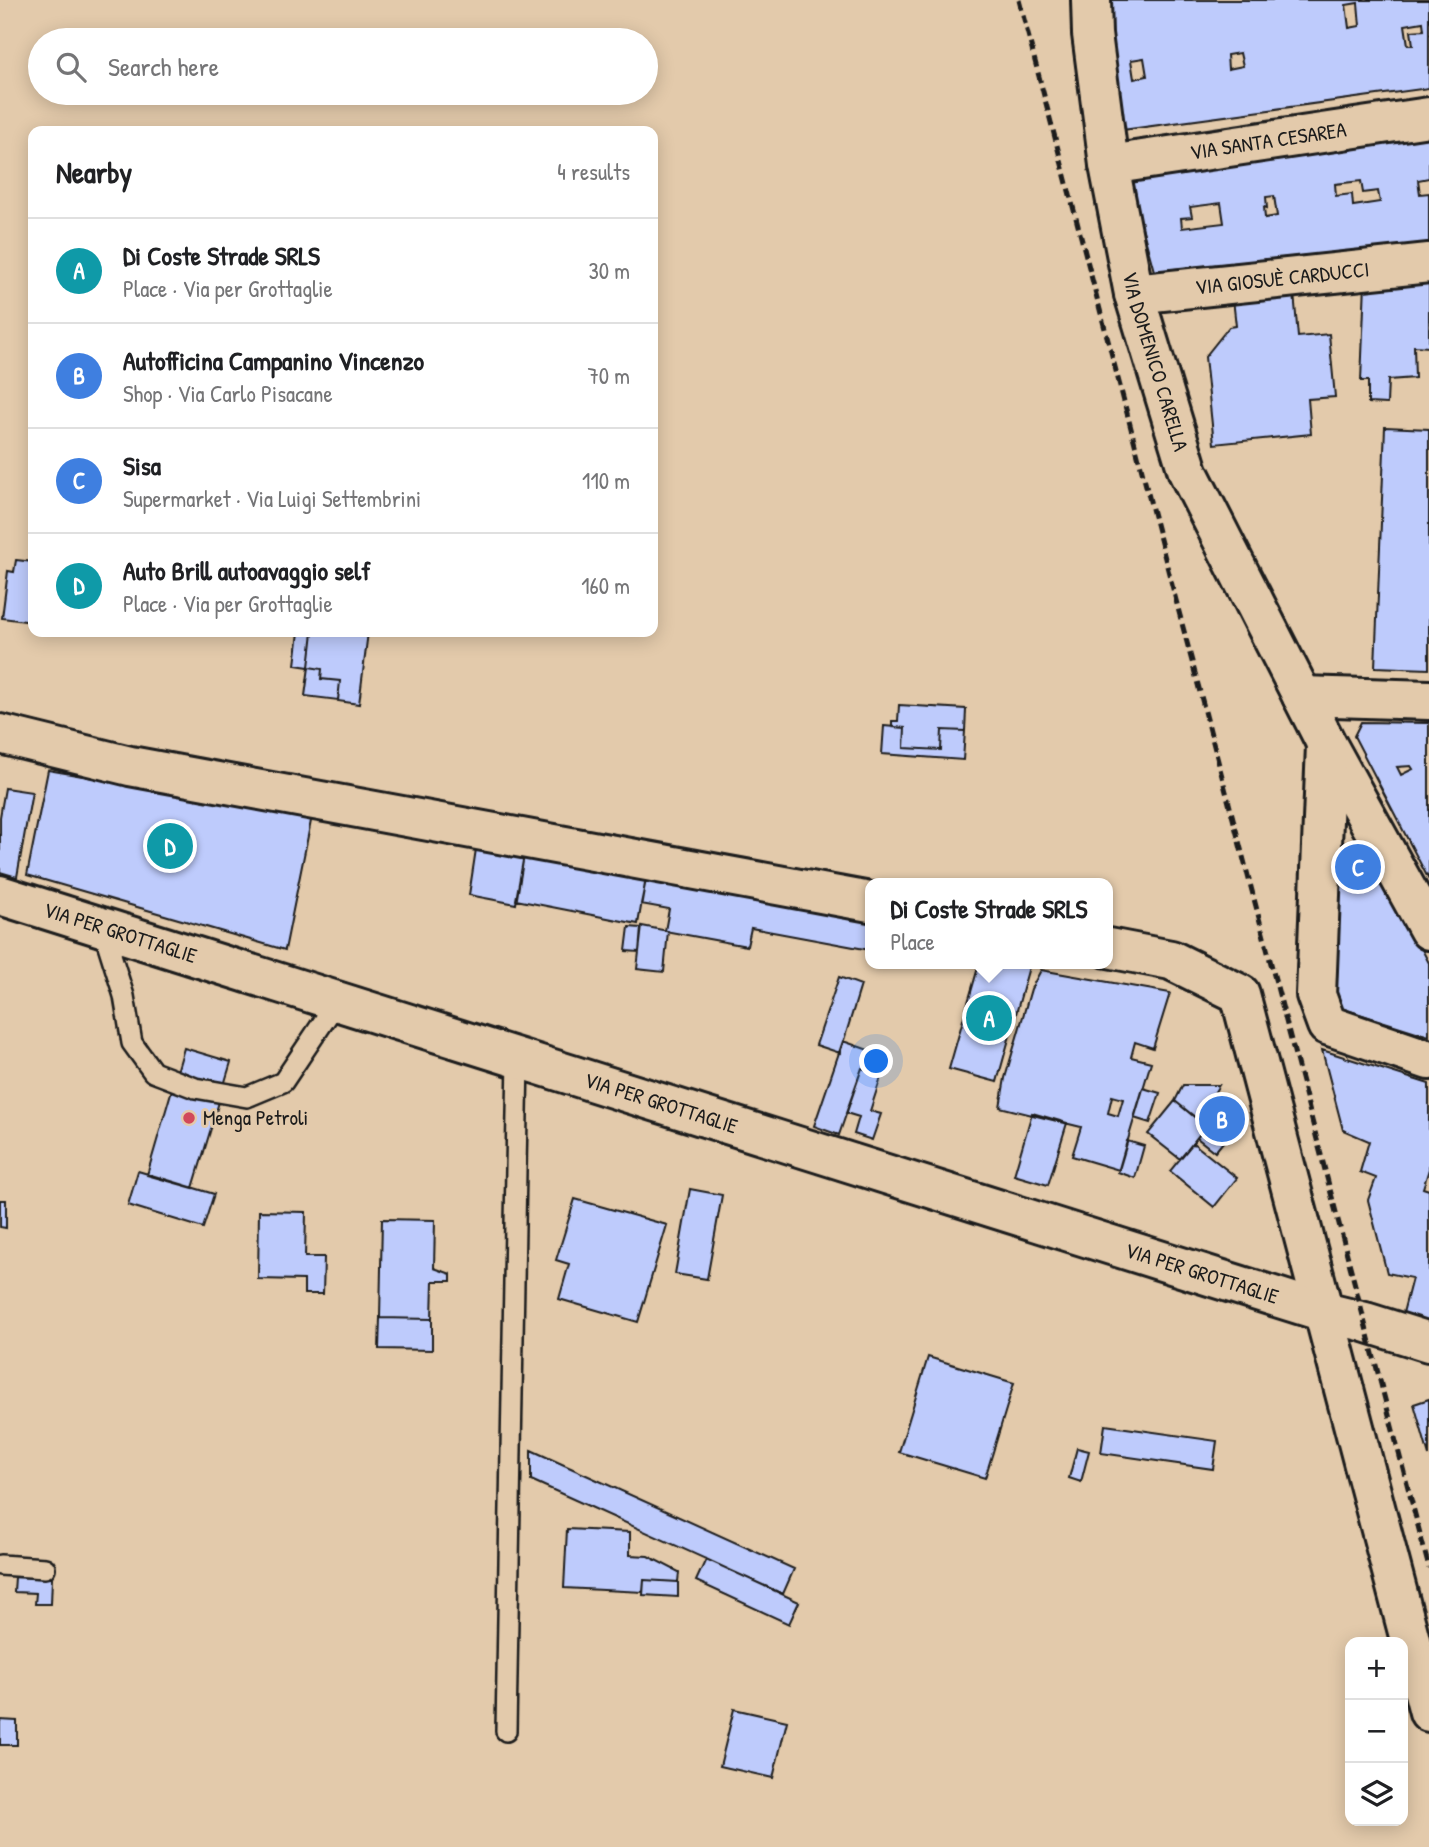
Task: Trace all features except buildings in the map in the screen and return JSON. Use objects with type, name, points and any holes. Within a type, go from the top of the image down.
[{"type":"street","name":"VIA DOMENICO CARELLA","points":[[1091,0],[1092,34],[1109,165],[1134,294],[1188,472],[1326,743],[1429,930]]},
{"type":"street","name":"VIA SANTA CESAREA","points":[[1109,165],[1429,117]]},
{"type":"street","name":"VIA GIOSUÈ CARDUCCI","points":[[1134,294],[1429,263]]},
{"type":"street","points":[[1302,696],[1429,700]]},
{"type":"street","points":[[0,734],[130,766],[865,901]]},
{"type":"street","points":[[1326,743],[1316,995],[1327,1025],[1429,1060]]},
{"type":"street","name":"VIA PER GROTTAGLIE","points":[[0,894],[1324,1312],[1429,1342]]},
{"type":"street","points":[[1113,949],[1171,960],[1240,994],[1429,1712]]},
{"type":"lane","points":[[102,926],[124,996],[132,1043],[153,1072],[195,1088],[247,1097],[283,1083],[338,1000]]},
{"type":"lane","points":[[506,1731],[518,1057]]},
{"type":"lane","points":[[0,1565],[45,1568]]},
{"type":"railway","points":[[1019,0],[1429,1568]]},
{"type":"place","name":"Auto Brill autoavaggio self","points":[[170,846]]},
{"type":"place","name":"Sisa","points":[[1358,867]]},
{"type":"place","name":"Di Coste Strade SRLS","points":[[989,1018]]},
{"type":"place","name":"Menga Petroli","points":[[189,1118]]},
{"type":"place","name":"Autofficina Campanino Vincenzo","points":[[1222,1119]]}]
